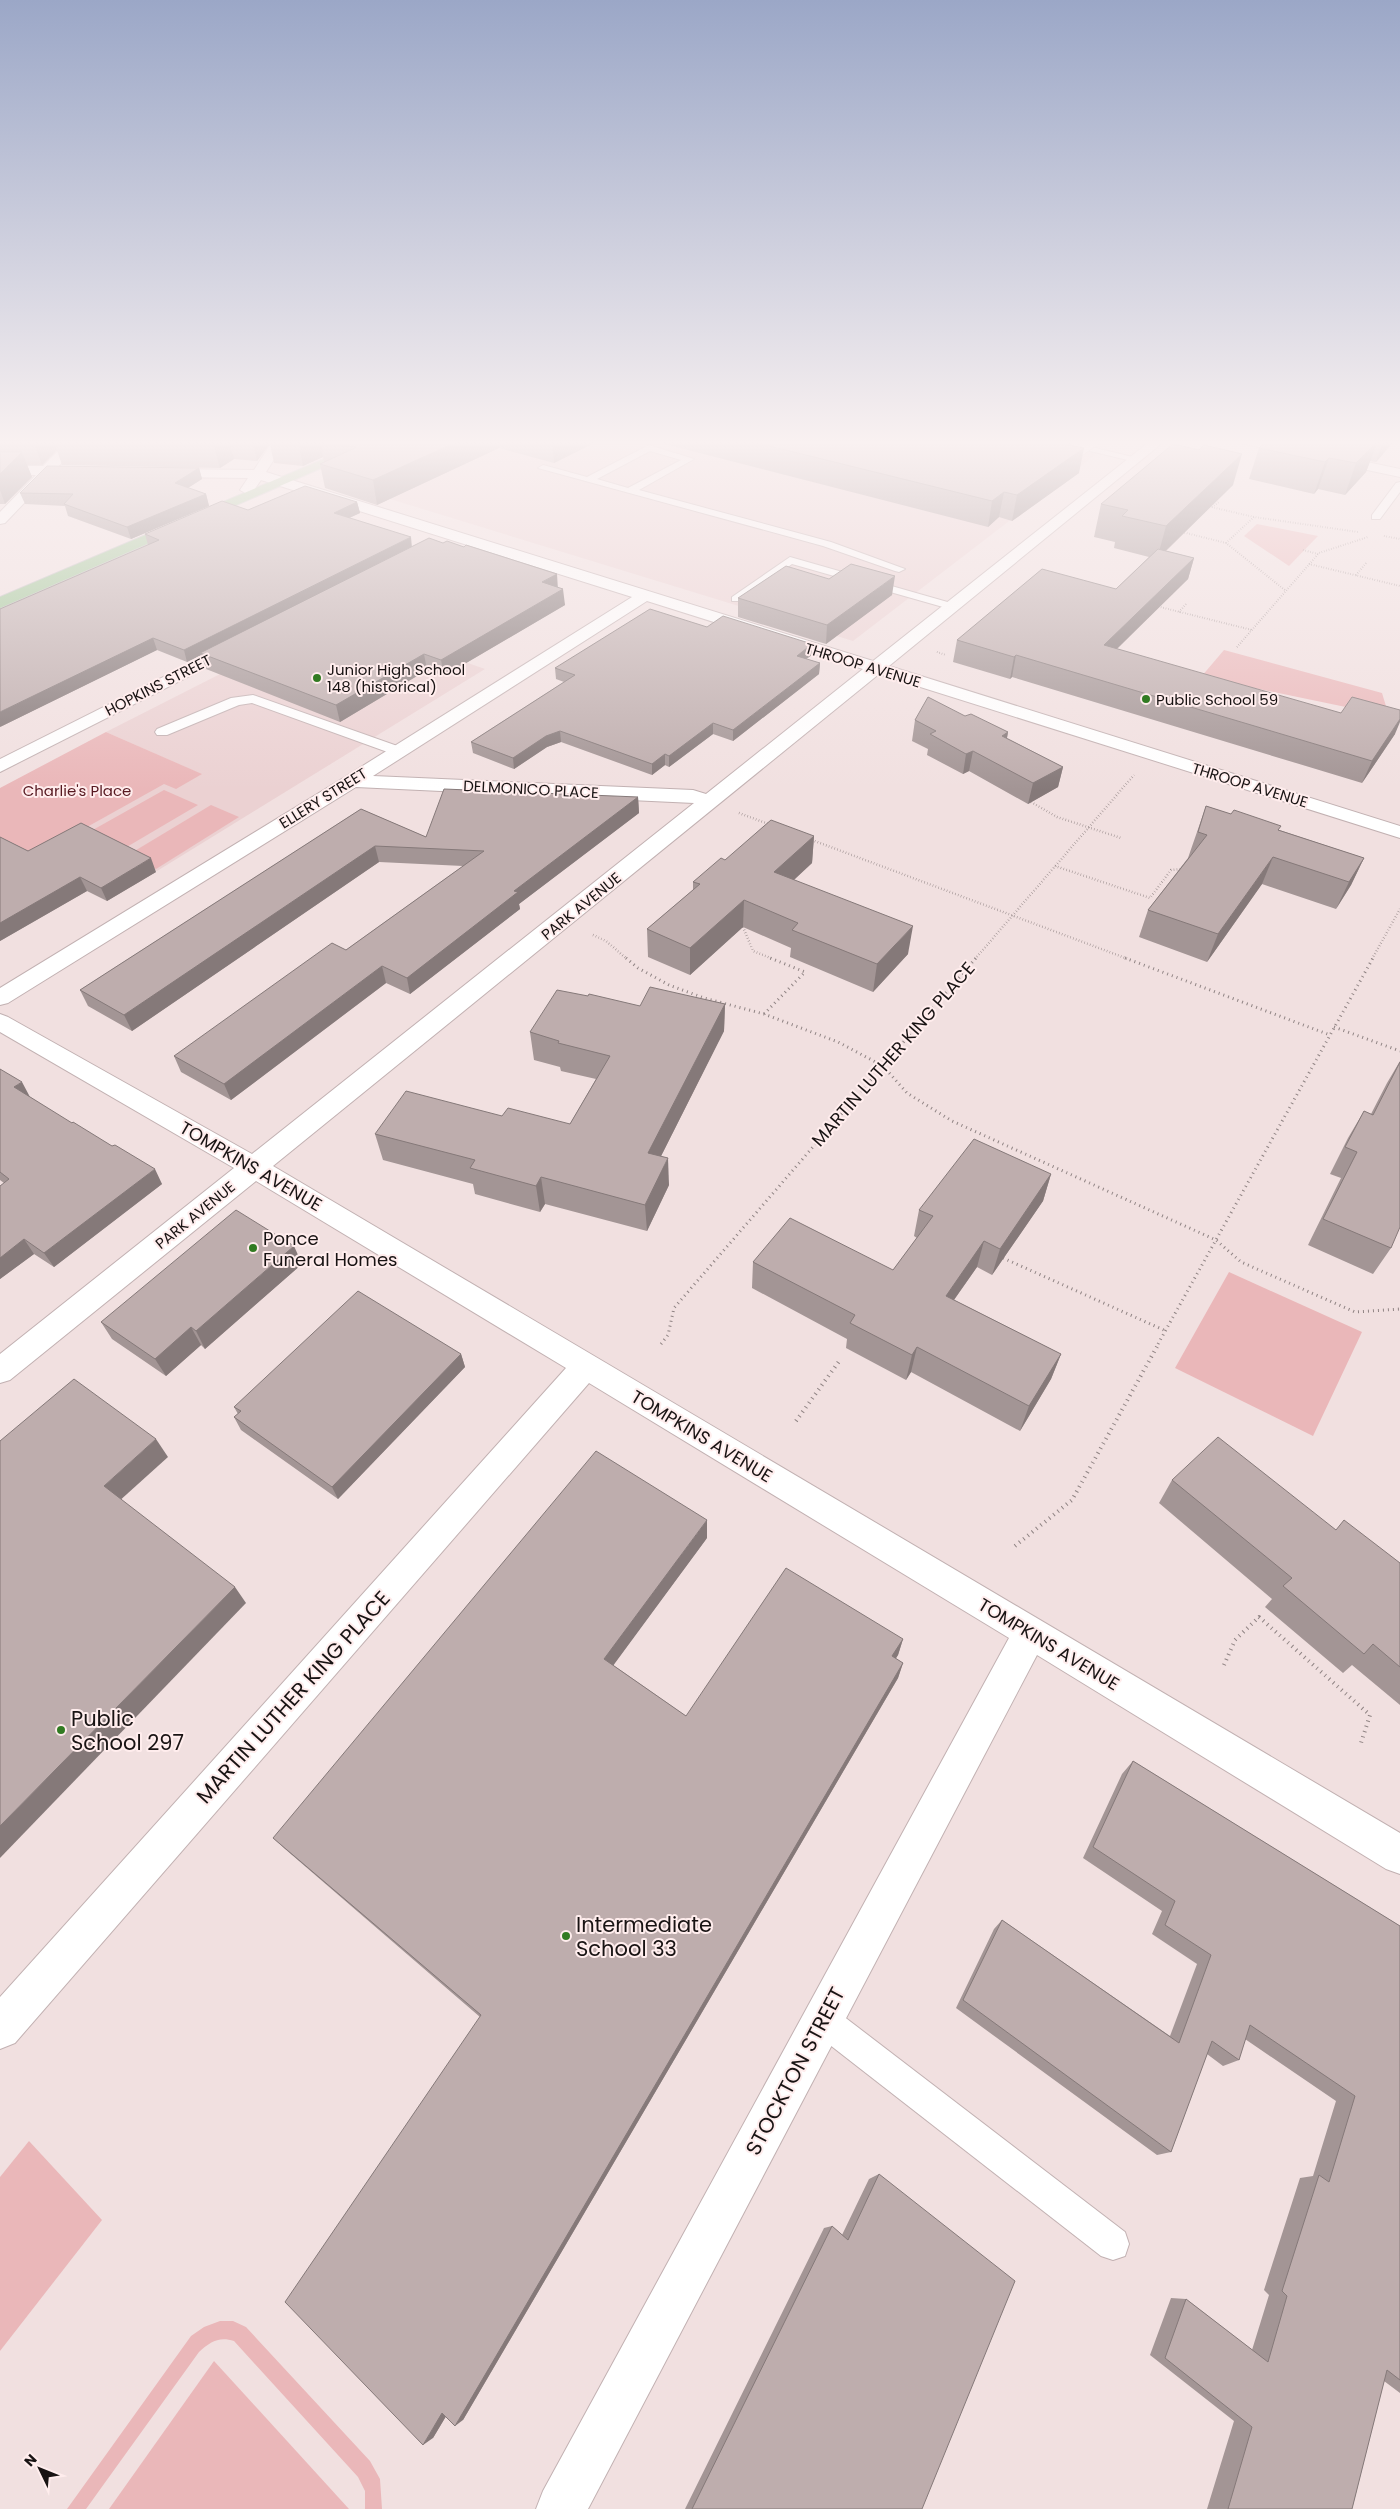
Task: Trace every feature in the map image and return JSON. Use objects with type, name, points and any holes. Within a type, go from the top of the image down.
[{"type":"main road","points":[[0,603],[110,556]]},
{"type":"street","name":"THROOP AVENUE","points":[[516,556],[1400,832]]},
{"type":"street","name":"PARK AVENUE","points":[[0,1371],[1016,556]]},
{"type":"street","name":"ELLERY STREET","points":[[0,998],[352,781],[644,596]]},
{"type":"street","name":"HOPKINS STREET","points":[[0,766],[246,640]]},
{"type":"street","name":"DELMONICO PLACE","points":[[352,781],[693,796],[710,802]]},
{"type":"street","name":"TOMPKINS AVENUE","points":[[0,1022],[254,1167],[1400,1855]]},
{"type":"street","name":"MARTIN LUTHER KING PLACE","points":[[0,2028],[586,1366]]},
{"type":"street","name":"STOCKTON STREET","points":[[561,2509],[1030,1633]]},
{"type":"lane","points":[[862,556],[899,569]]},
{"type":"lane","points":[[736,599],[790,560],[954,606]]},
{"type":"lane","points":[[162,732],[236,702],[253,699],[398,751]]},
{"type":"lane","points":[[823,2020],[1113,2244]]},
{"type":"path","points":[[1242,556],[1286,591]]},
{"type":"path","points":[[1237,647],[1316,556]]},
{"type":"path","points":[[1356,576],[1367,562]]},
{"type":"path","points":[[1308,564],[1400,586]]},
{"type":"path","points":[[1179,612],[1186,604]]},
{"type":"path","points":[[1154,605],[1252,630]]},
{"type":"path","points":[[935,651],[946,654]]},
{"type":"path","name":"MARTIN LUTHER KING PLACE","points":[[661,1344],[668,1335],[674,1308],[1138,771]]},
{"type":"path","points":[[1031,802],[1057,817],[1121,838]]},
{"type":"path","points":[[739,813],[775,826]]},
{"type":"path","points":[[812,840],[1330,1035]]},
{"type":"path","points":[[1056,866],[1150,898],[1171,870],[1190,868]]},
{"type":"path","points":[[1015,1546],[1025,1536],[1072,1500],[1400,909]]},
{"type":"path","points":[[743,928],[754,951],[804,972],[764,1014]]},
{"type":"path","points":[[593,935],[606,941],[638,968],[669,985],[704,998],[764,1014],[838,1042],[883,1066],[907,1093],[952,1122],[1216,1240],[1240,1262],[1354,1312],[1400,1310]]},
{"type":"path","points":[[1334,1027],[1400,1052]]},
{"type":"path","points":[[1004,1258],[1166,1331]]},
{"type":"path","points":[[796,1421],[840,1360]]},
{"type":"path","points":[[1224,1665],[1235,1640],[1259,1617],[1370,1715],[1361,1743]]},
{"type":"shaded area","points":[[576,556],[964,556],[853,641]]},
{"type":"shaded area","points":[[334,616],[485,669],[157,871],[80,831],[164,783],[201,774],[106,732]]},
{"type":"green space","points":[[1274,556],[1299,556],[1289,566]]},
{"type":"green space","points":[[1224,650],[1382,693],[1389,716],[1201,677]]},
{"type":"green space","name":"Charlie's Place","points":[[106,732],[202,774],[176,789],[164,784],[80,831],[25,856],[0,844],[0,788]]},
{"type":"green space","points":[[164,790],[198,805],[125,848],[91,831]]},
{"type":"green space","points":[[211,805],[239,817],[156,869],[128,855]]},
{"type":"green space","points":[[1229,1272],[1362,1332],[1313,1436],[1175,1368]]},
{"type":"green space","points":[[29,2141],[102,2220],[0,2351],[0,2177]]},
{"type":"green space","points":[[220,2321],[233,2321],[246,2327],[370,2461],[380,2479],[382,2509],[365,2509],[365,2491],[358,2477],[234,2341],[224,2339],[207,2345],[199,2352],[86,2509],[67,2509],[191,2336],[204,2327]]},
{"type":"green space","points":[[214,2361],[349,2509],[109,2509]]},
{"type":"building","points":[[122,556],[373,556],[184,650],[153,638],[0,712],[0,609]]},
{"type":"building","points":[[393,556],[501,556],[557,574],[542,582],[563,589],[441,660],[424,654],[336,705],[200,653]]},
{"type":"building","points":[[1151,556],[1186,556],[1194,558],[1104,645],[1341,713],[1352,697],[1400,710],[1400,719],[1372,761],[1016,655],[1014,657],[957,640],[1042,569],[1116,589]]},
{"type":"building","points":[[851,564],[895,576],[827,625],[738,598],[786,566],[829,579]]},
{"type":"building","points":[[650,609],[707,627],[723,616],[812,644],[797,656],[820,663],[733,730],[713,723],[669,756],[665,754],[652,764],[560,731],[546,736],[513,758],[471,742],[575,675],[555,668]]},
{"type":"building","points":[[928,697],[965,716],[971,714],[1008,732],[1002,736],[1063,767],[1033,783],[973,751],[966,754],[930,734],[936,731],[915,720]]},
{"type":"building","points":[[444,789],[638,797],[514,891],[518,892],[407,978],[382,966],[224,1084],[174,1056],[332,943],[346,950],[484,851],[375,846],[124,1015],[80,990],[361,809],[426,837]]},
{"type":"building","points":[[1206,806],[1231,814],[1234,810],[1281,826],[1278,830],[1364,858],[1349,882],[1273,857],[1218,934],[1148,910],[1207,835],[1198,832]]},
{"type":"building","points":[[771,820],[814,836],[774,872],[913,926],[877,964],[792,930],[798,923],[744,900],[690,948],[647,929],[700,884],[693,882],[721,858],[725,860]]},
{"type":"building","points":[[81,823],[151,858],[101,888],[80,877],[0,923],[0,837],[28,851]]},
{"type":"building","points":[[650,987],[725,1004],[648,1153],[668,1158],[645,1205],[541,1177],[536,1186],[470,1168],[475,1160],[375,1134],[406,1091],[502,1116],[508,1108],[570,1124],[610,1056],[558,1043],[559,1041],[530,1032],[557,990],[588,996],[589,994],[640,1006]]},
{"type":"building","points":[[1400,1062],[1400,1227],[1391,1248],[1323,1219],[1357,1152],[1345,1147],[1364,1111],[1373,1115]]},
{"type":"building","points":[[0,1069],[22,1082],[14,1087],[72,1123],[112,1146],[115,1145],[155,1169],[44,1253],[24,1239],[0,1258],[0,1186],[9,1179],[0,1172]]},
{"type":"building","points":[[974,1139],[1051,1174],[1000,1249],[984,1241],[946,1296],[1061,1354],[1029,1406],[917,1347],[912,1355],[850,1323],[855,1315],[753,1262],[790,1218],[893,1270],[933,1216],[919,1210]]},
{"type":"building","points":[[236,1210],[294,1246],[196,1331],[191,1327],[155,1359],[101,1322]]},
{"type":"building","points":[[358,1291],[461,1354],[332,1487],[234,1417],[241,1411],[234,1407]]},
{"type":"building","name":"Public School 297","points":[[74,1379],[156,1439],[104,1486],[235,1587],[0,1826],[0,1441]]},
{"type":"building","points":[[1218,1437],[1336,1530],[1344,1520],[1400,1563],[1400,1667],[1373,1644],[1364,1654],[1283,1586],[1292,1578],[1172,1480]]},
{"type":"building","name":"Intermediate School 33","points":[[596,1451],[707,1520],[604,1659],[686,1716],[786,1568],[903,1639],[892,1656],[903,1663],[455,2426],[442,2413],[423,2445],[285,2302],[481,2015],[273,1838]]},
{"type":"building","points":[[1133,1761],[1400,1926],[1400,2380],[1387,2370],[1352,2509],[1228,2509],[1252,2427],[1165,2358],[1186,2299],[1268,2362],[1287,2296],[1282,2291],[1319,2175],[1329,2182],[1355,2096],[1250,2025],[1239,2060],[1212,2041],[1171,2152],[963,2000],[1002,1920],[1179,2043],[1211,1955],[1165,1925],[1175,1901],[1093,1847]]},
{"type":"building","points":[[879,2174],[1015,2281],[922,2509],[692,2509],[832,2226],[848,2240]]},
{"type":"place","name":"Junior High School 148 (historical)","points":[[317,678]]},
{"type":"place","name":"Public School 59","points":[[1146,699]]},
{"type":"place","name":"Ponce Funeral Homes","points":[[253,1248]]},
{"type":"place","name":"Public School 297","points":[[61,1730]]},
{"type":"place","name":"Intermediate School 33","points":[[566,1936]]}]
